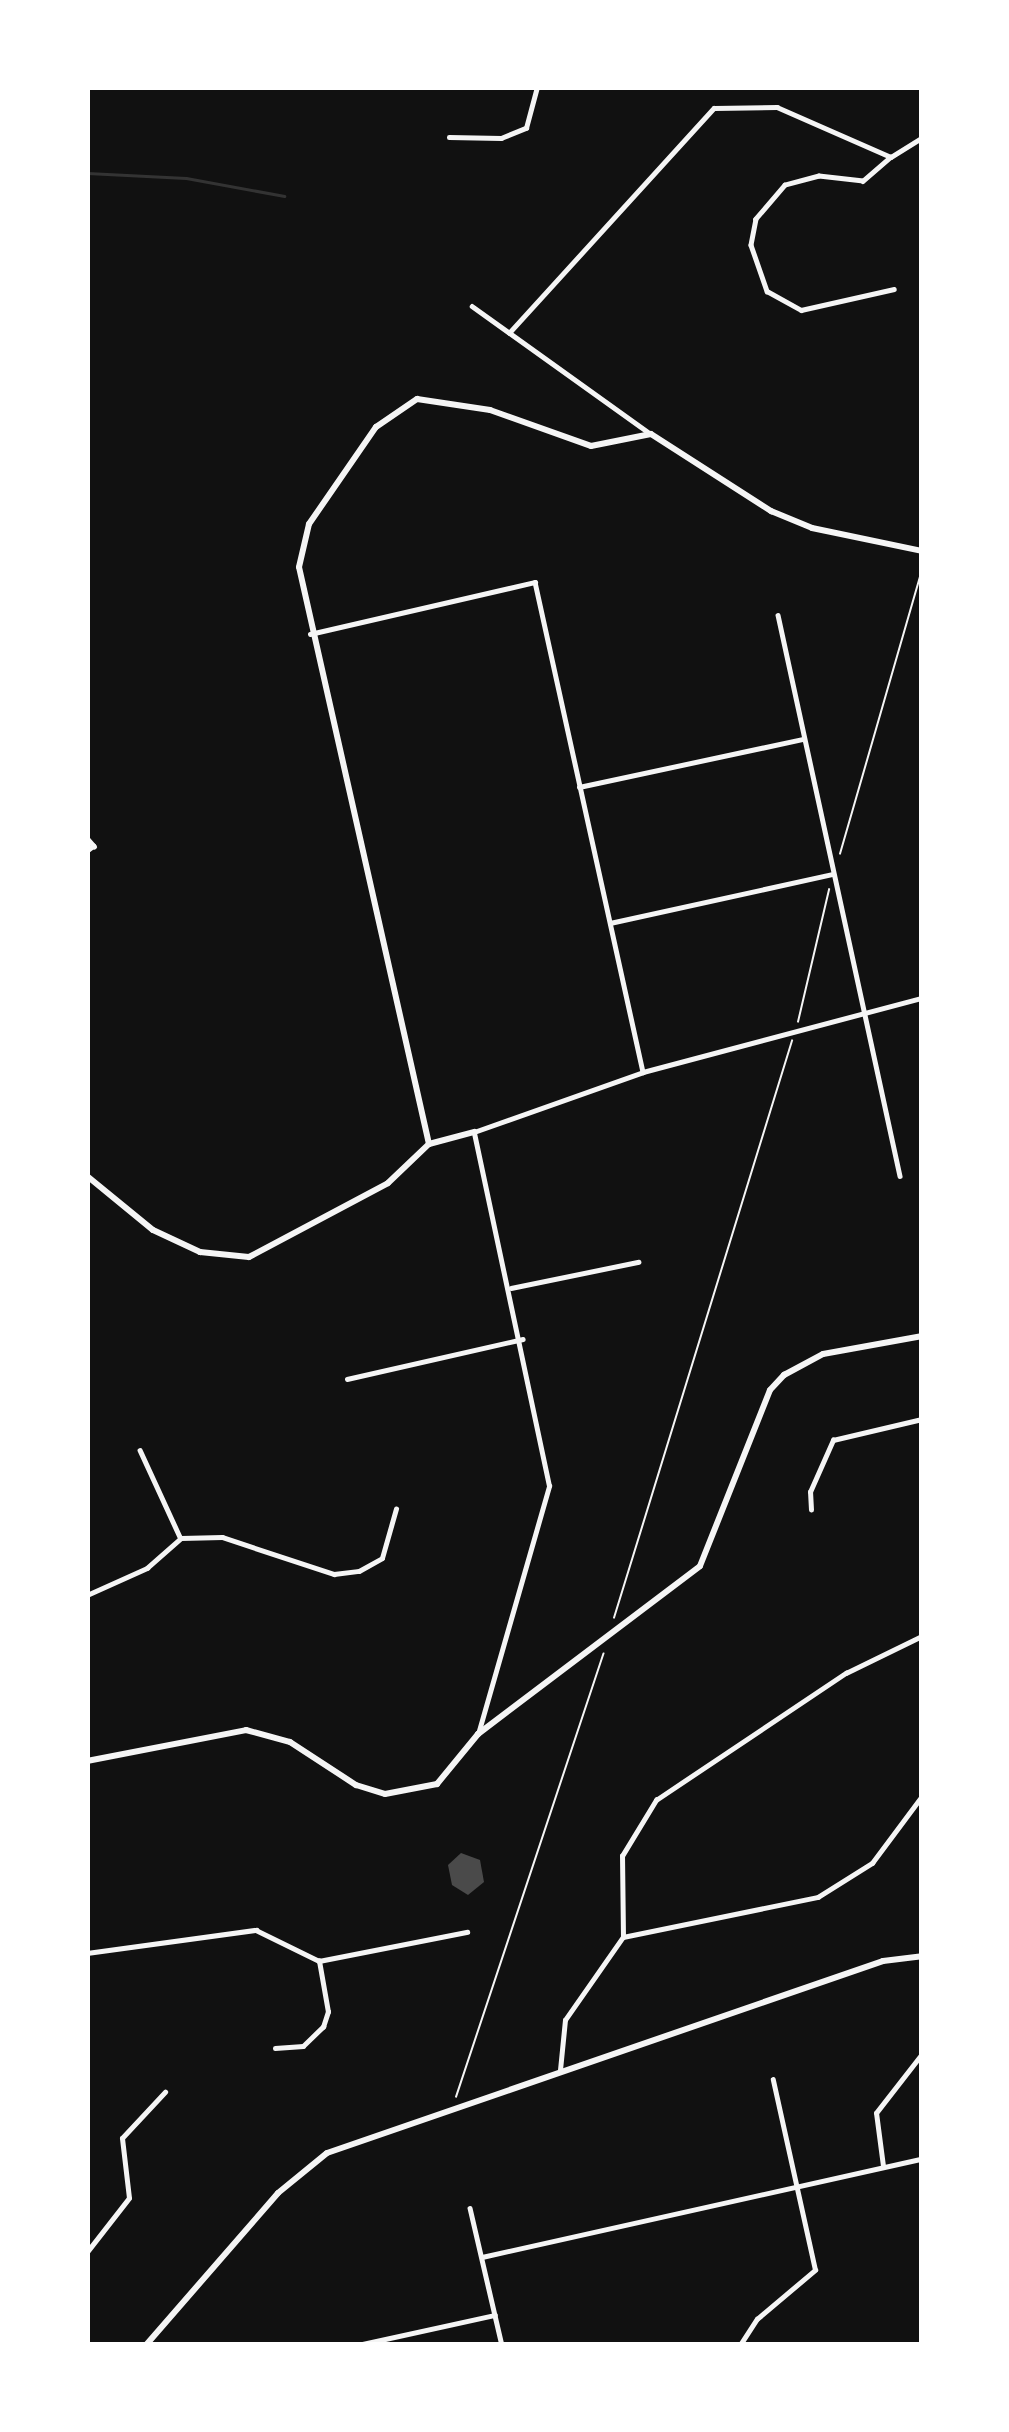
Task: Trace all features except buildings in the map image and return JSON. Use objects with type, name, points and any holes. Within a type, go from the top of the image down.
[{"type":"street","points":[[449,137],[502,138],[526,128],[538,87]]},
{"type":"street","points":[[509,333],[714,108],[777,107],[891,157]]},
{"type":"street","points":[[894,289],[801,310],[767,291],[751,244],[756,219],[785,185],[819,176],[863,181],[922,138]]},
{"type":"street","points":[[472,306],[651,434],[771,511],[922,550]]},
{"type":"street","points":[[429,1144],[310,634],[302,542],[358,451],[398,405],[417,398],[490,410],[591,446],[651,434]]},
{"type":"street","points":[[310,634],[535,582],[643,1072]]},
{"type":"street","points":[[778,615],[900,1175]]},
{"type":"street","points":[[579,787],[805,738]]},
{"type":"street","points":[[87,838],[94,846],[87,851]]},
{"type":"street","points":[[610,923],[835,873]]},
{"type":"street","points":[[87,1176],[128,1216],[200,1252],[262,1253],[388,1183],[429,1144],[643,1072],[922,998]]},
{"type":"street","points":[[474,1132],[523,1339],[549,1486],[478,1734]]},
{"type":"street","points":[[511,1288],[638,1262]]},
{"type":"street","points":[[87,1761],[246,1730],[290,1742],[356,1785],[395,1795],[437,1784],[478,1734],[700,1566],[770,1390],[784,1375],[823,1354],[922,1336]]},
{"type":"street","points":[[346,1379],[523,1339]]},
{"type":"street","points":[[811,1510],[810,1492],[833,1440],[922,1419]]},
{"type":"street","points":[[140,1450],[181,1538]]},
{"type":"street","points":[[87,1594],[147,1568],[181,1538],[222,1537],[334,1574],[358,1571],[382,1558],[396,1508]]},
{"type":"street","points":[[560,2070],[570,2008],[622,1937],[622,1856],[656,1800],[846,1673],[922,1636]]},
{"type":"street","points":[[622,1937],[818,1897],[872,1863],[922,1796]]},
{"type":"street","points":[[87,1953],[256,1930],[319,1961],[467,1932]]},
{"type":"street","points":[[146,2345],[307,2167],[346,2144],[884,1961],[922,1956]]},
{"type":"street","points":[[275,2048],[303,2046],[323,2026],[319,1961]]},
{"type":"street","points":[[883,2166],[876,2113],[922,2054]]},
{"type":"street","points":[[740,2345],[757,2319],[802,2288],[815,2270],[773,2080]]},
{"type":"street","points":[[87,2252],[126,2209],[122,2138],[165,2092]]},
{"type":"street","points":[[482,2258],[922,2158]]},
{"type":"street","points":[[470,2208],[502,2345]]},
{"type":"street","points":[[358,2345],[495,2315]]},
{"type":"path","points":[[453,2106],[608,1636],[796,1029],[922,569]]},
{"type":"waterway","points":[[87,173],[186,178],[284,196]]}]
